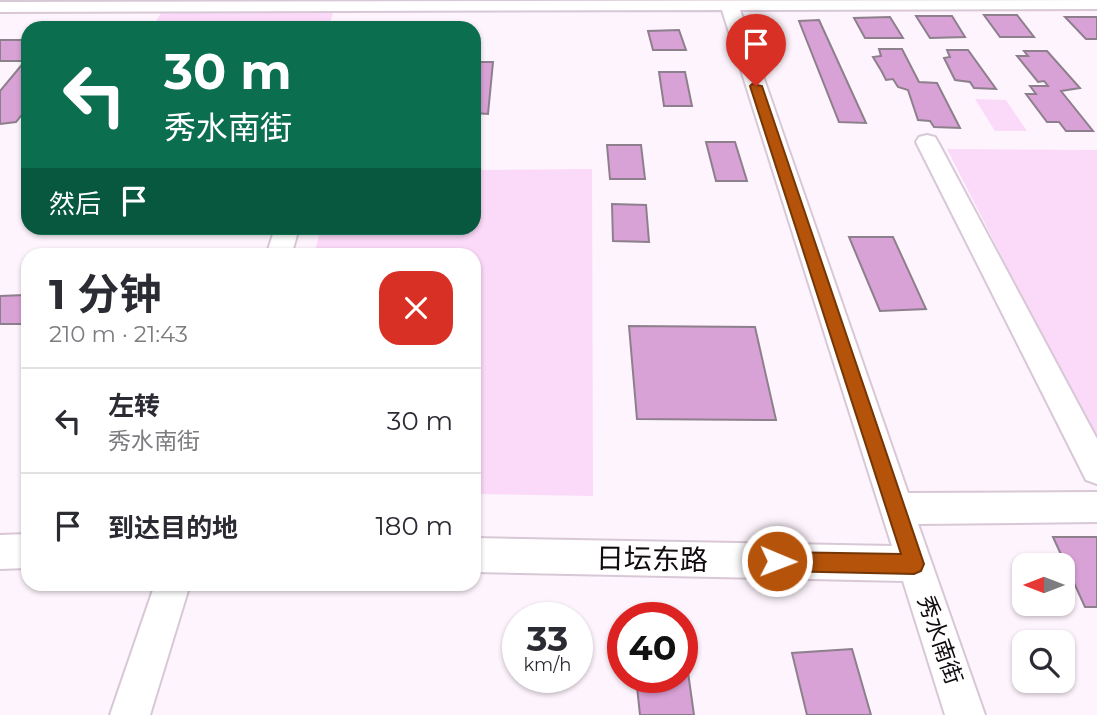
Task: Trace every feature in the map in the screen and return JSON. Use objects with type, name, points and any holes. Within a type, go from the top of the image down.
[{"type":"street","points":[[0,7],[1097,4]]},
{"type":"street","points":[[352,21],[357,6]]},
{"type":"street","name":"秀水南街","points":[[730,7],[965,715]]},
{"type":"street","points":[[927,142],[1097,470]]},
{"type":"street","points":[[896,509],[1097,507]]},
{"type":"street","points":[[0,552],[21,551]]},
{"type":"street","name":"日坛东路","points":[[481,555],[914,564]]},
{"type":"street","points":[[130,715],[171,591]]},
{"type":"shaded area","points":[[334,11],[330,21],[156,21],[161,13]]},
{"type":"shaded area","points":[[975,99],[1006,100],[1027,131],[995,131]]},
{"type":"shaded area","points":[[947,149],[1097,150],[1097,444]]},
{"type":"shaded area","points":[[592,169],[593,496],[481,494],[481,248],[316,248],[319,235],[481,235],[481,170]]},
{"type":"building","points":[[984,15],[1017,15],[1034,37],[1000,37]]},
{"type":"building","points":[[916,16],[952,16],[965,37],[930,38]]},
{"type":"building","points":[[890,17],[903,38],[865,38],[854,18]]},
{"type":"building","points":[[1065,17],[1097,17],[1097,39],[1086,39]]},
{"type":"building","points":[[819,20],[866,123],[839,122],[799,21]]},
{"type":"building","points":[[679,30],[686,50],[653,50],[648,31]]},
{"type":"building","points":[[0,40],[21,40],[21,61],[0,61]]},
{"type":"building","points":[[879,49],[902,49],[919,82],[937,83],[960,128],[934,127],[930,121],[918,120],[908,90],[898,87],[893,79],[886,80],[873,57],[881,56]]},
{"type":"building","points":[[947,50],[968,50],[996,89],[974,88],[970,82],[955,80],[944,58],[950,57]]},
{"type":"building","points":[[1024,51],[1047,51],[1080,88],[1061,91],[1093,131],[1066,131],[1059,122],[1047,122],[1026,94],[1036,94],[1030,86],[1048,86],[1044,81],[1038,82],[1017,56],[1028,56]]},
{"type":"building","points":[[481,62],[493,62],[488,114],[481,114]]},
{"type":"building","points":[[21,66],[21,116],[16,122],[0,124],[0,91]]},
{"type":"building","points":[[659,72],[685,72],[692,106],[664,106]]},
{"type":"building","points":[[706,142],[735,142],[747,181],[716,181]]},
{"type":"building","points":[[607,145],[641,145],[645,179],[610,179]]},
{"type":"building","points":[[612,204],[646,205],[649,242],[613,241]]},
{"type":"building","points":[[849,237],[893,237],[926,309],[880,311]]},
{"type":"building","points":[[21,295],[21,324],[0,324],[0,296]]},
{"type":"building","points":[[629,326],[755,327],[776,420],[637,419]]},
{"type":"building","points":[[1053,537],[1097,537],[1097,607],[1085,607],[1075,585],[1075,553],[1060,553]]},
{"type":"building","points":[[852,649],[871,715],[807,715],[792,653]]},
{"type":"building","points":[[638,693],[691,693],[694,715],[640,715]]},
{"type":"route","points":[[756,86],[914,564],[777,561]]}]
